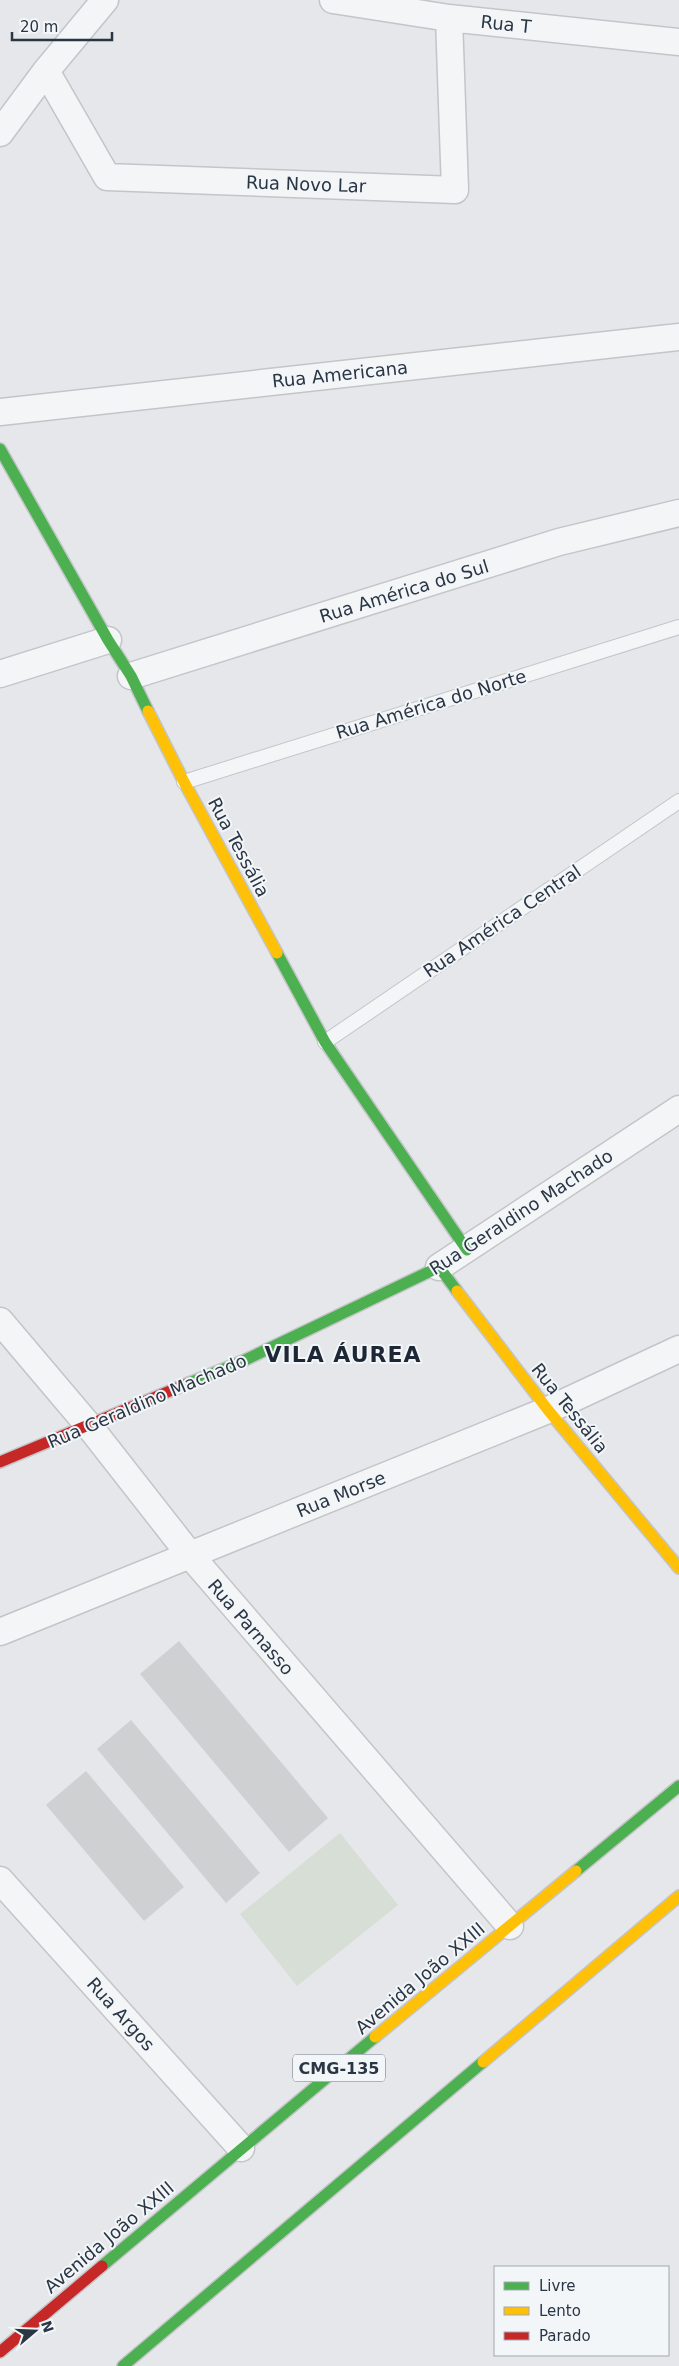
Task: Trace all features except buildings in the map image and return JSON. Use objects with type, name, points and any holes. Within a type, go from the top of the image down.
[{"type":"street","points":[[0,133],[46,71],[105,0]]},
{"type":"street","name":"Rua T","points":[[333,0],[449,18],[679,42]]},
{"type":"street","name":"Rua Novo Lar","points":[[46,71],[107,177],[455,190],[449,18]]},
{"type":"street","name":"Rua Americana","points":[[0,412],[679,337]]},
{"type":"street","name":"Rua Tessália","points":[[0,449],[108,640],[131,676],[184,782],[325,1042],[467,1250]]},
{"type":"street","name":"Rua América do Sul","points":[[131,676],[559,542],[679,513]]},
{"type":"street","points":[[0,674],[108,640]]},
{"type":"street","name":"Rua Geraldino Machado","points":[[0,1462],[243,1361],[438,1267],[467,1250],[679,1108]]},
{"type":"street","name":"Rua Tessália","points":[[438,1267],[548,1410],[679,1568]]},
{"type":"street","name":"Rua Parnasso","points":[[0,1321],[90,1426],[190,1555],[510,1926]]},
{"type":"street","name":"Rua Morse","points":[[0,1632],[548,1410],[679,1349]]},
{"type":"street","name":"Avenida João XXIII","points":[[0,2352],[241,2148],[679,1786]]},
{"type":"street","name":"Rua Argos","points":[[0,1880],[241,2148]]},
{"type":"street","points":[[122,2366],[679,1896]]},
{"type":"lane","name":"Rua América do Norte","points":[[184,782],[679,627]]},
{"type":"lane","name":"Rua América Central","points":[[325,1042],[679,801]]},
{"type":"shaded area","points":[[340,1833],[398,1905],[297,1986],[240,1914]]},
{"type":"traffic: fast","points":[[0,449],[108,640],[131,676],[148,711]]},
{"type":"traffic: fast","points":[[277,953],[325,1042],[467,1250]]},
{"type":"traffic: fast","points":[[189,1383],[243,1361],[439,1267],[457,1291]]},
{"type":"traffic: fast","points":[[576,1871],[679,1786]]},
{"type":"traffic: fast","points":[[102,2266],[375,2037]]},
{"type":"traffic: fast","points":[[123,2366],[483,2062]]},
{"type":"traffic: slow","points":[[148,711],[184,782],[277,953]]},
{"type":"traffic: slow","points":[[457,1291],[548,1410],[679,1568]]},
{"type":"traffic: slow","points":[[375,2037],[576,1871]]},
{"type":"traffic: slow","points":[[483,2062],[679,1896]]},
{"type":"traffic: jam","points":[[0,1462],[189,1383]]},
{"type":"traffic: jam","points":[[0,2352],[102,2266]]},
{"type":"district","name":"VILA ÁUREA","points":[[343,1354]]}]
